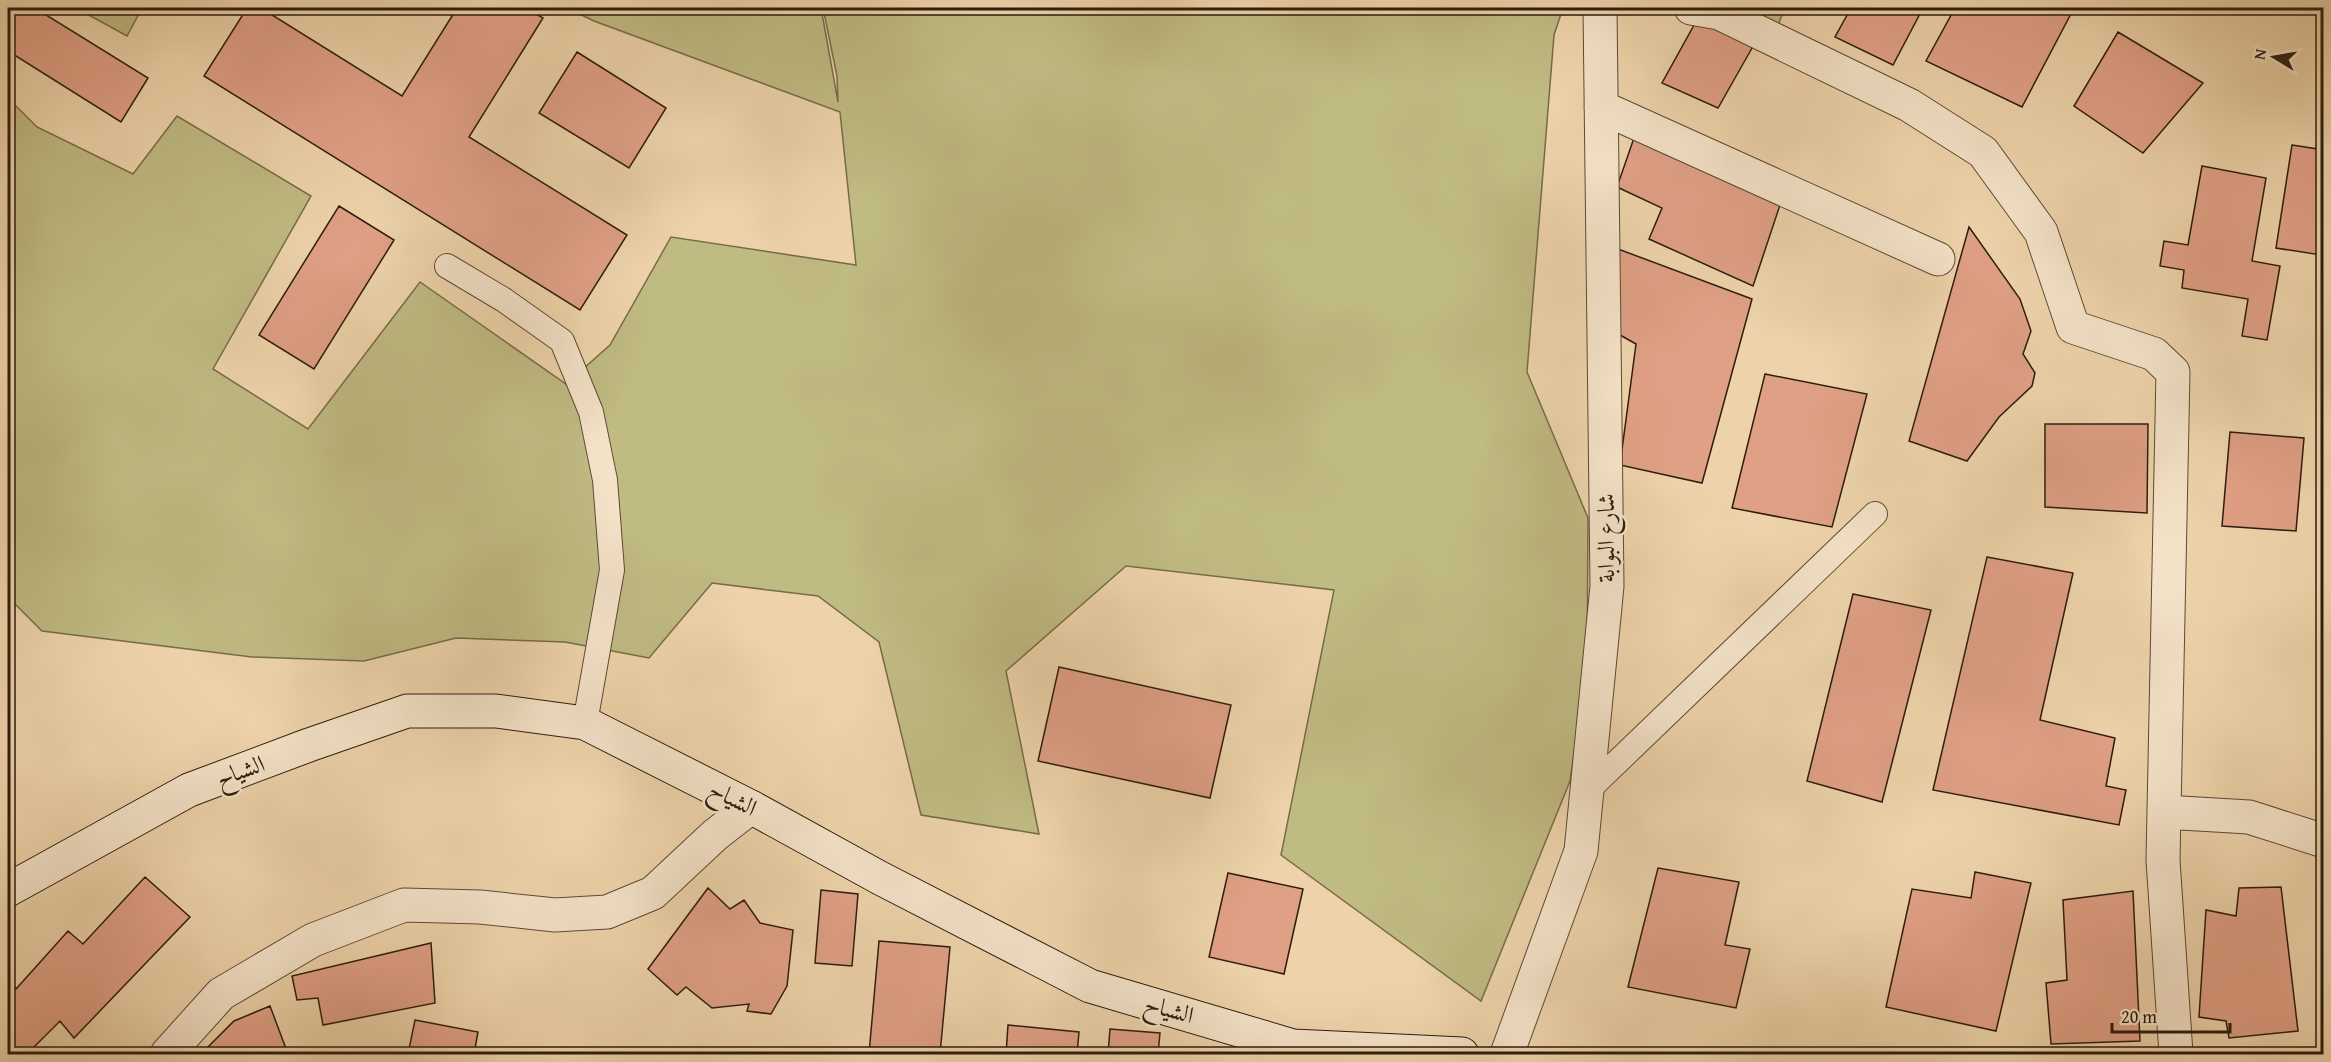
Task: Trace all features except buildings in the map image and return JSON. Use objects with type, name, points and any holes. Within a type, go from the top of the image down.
[{"type":"street","name":"شارع البوابة","points":[[1507,1054],[1581,850],[1607,586],[1600,8]]},
{"type":"street","points":[[1691,8],[1719,13],[1909,105],[1983,152],[2041,232],[2073,327],[2154,354],[2173,372],[2163,860],[2176,1054]]},
{"type":"street","points":[[1601,107],[1938,259]]},
{"type":"street","name":"الشياح","points":[[8,890],[189,790],[406,711],[496,711],[585,723],[751,807],[880,878],[1090,986],[1293,1046],[1462,1054]]},
{"type":"street","points":[[167,1054],[221,994],[313,940],[404,905],[480,907],[555,915],[607,912],[653,893],[715,835],[751,807]]},
{"type":"street","points":[[2164,812],[2249,817],[2324,841]]},
{"type":"lane","points":[[447,266],[504,300],[562,341],[591,412],[605,480],[612,570],[585,723]]},
{"type":"lane","points":[[1587,790],[1875,514]]},
{"type":"shaded area","points":[[76,8],[142,8],[127,36]]},
{"type":"shaded area","points":[[567,8],[821,8],[838,102],[837,76],[823,8],[1563,8],[1554,35],[1527,372],[1588,518],[1587,666],[1570,781],[1481,1001],[1281,855],[1334,590],[1126,566],[1006,671],[1039,834],[921,815],[879,642],[818,596],[712,583],[649,658],[565,642],[456,638],[364,661],[252,657],[42,631],[8,597],[8,98],[37,127],[133,174],[177,116],[311,196],[213,369],[308,429],[420,282],[566,384],[610,345],[671,237],[856,265],[840,112],[594,21]]},
{"type":"shaded area","points":[[1702,8],[1785,8],[1778,25]]}]
